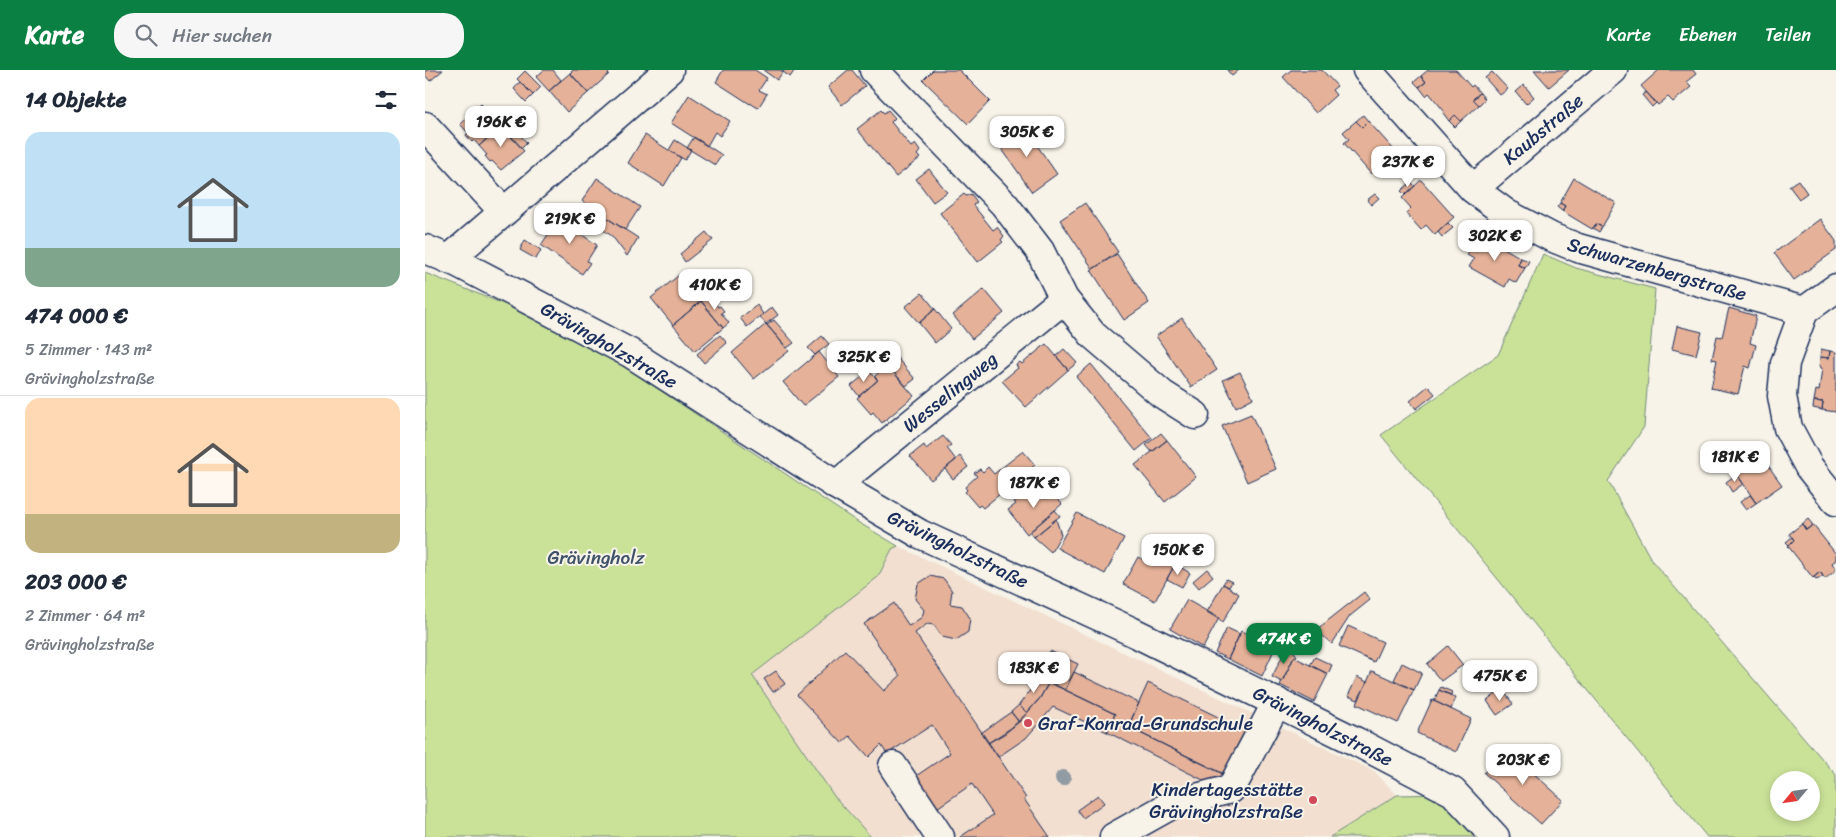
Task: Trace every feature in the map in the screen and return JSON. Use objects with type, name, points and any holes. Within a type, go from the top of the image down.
[{"type":"street","points":[[437,254],[505,212],[669,70]]},
{"type":"street","points":[[874,70],[1004,204],[1040,251],[1064,299],[1093,334],[1161,394],[1195,415]]},
{"type":"street","name":"Schwarzenbergstraße","points":[[1367,70],[1473,188],[1507,214],[1551,237],[1578,248],[1804,311]]},
{"type":"street","name":"Kaubstraße","points":[[1473,188],[1613,70]]},
{"type":"street","points":[[425,126],[505,212]]},
{"type":"street","name":"Grävingholzstraße","points":[[437,254],[630,353],[836,485],[920,534],[1131,631],[1277,702],[1453,792],[1495,837]]},
{"type":"street","points":[[1836,288],[1804,311],[1785,363],[1782,396],[1788,428],[1809,467],[1836,501]]},
{"type":"street","name":"Wesselingweg","points":[[836,485],[1064,299]]},
{"type":"street","points":[[1114,837],[1173,804],[1231,789],[1277,702]]},
{"type":"street","points":[[893,766],[940,837]]},
{"type":"shaded area","name":"Graf-Konrad-Grundschule","points":[[898,546],[1374,771],[1397,795],[1330,837],[871,837],[834,796],[752,675],[878,577],[892,549]]},
{"type":"green space","points":[[1543,254],[1576,268],[1655,289],[1644,427],[1608,481],[1652,561],[1836,775],[1836,837],[1707,837],[1381,435],[1498,355]]},
{"type":"green space","name":"Grävingholz","points":[[425,273],[570,330],[856,521],[898,546],[892,549],[878,577],[752,675],[834,796],[871,837],[425,837]]},
{"type":"green space","points":[[1452,794],[1484,837],[1330,837],[1397,795]]},
{"type":"building","points":[[426,70],[443,70],[430,81],[425,75]]},
{"type":"building","points":[[544,70],[553,70],[561,80],[549,91],[536,77]]},
{"type":"building","points":[[573,70],[606,70],[609,74],[588,93],[570,73]]},
{"type":"building","points":[[723,70],[755,70],[767,78],[759,90],[767,94],[758,108],[716,82]]},
{"type":"building","points":[[763,70],[780,70],[783,72],[777,80]]},
{"type":"building","points":[[784,70],[795,70],[790,77],[783,72]]},
{"type":"building","points":[[848,70],[852,70],[865,86],[842,105],[828,87]]},
{"type":"building","points":[[933,70],[959,70],[990,101],[968,124],[923,80]]},
{"type":"building","points":[[1227,70],[1239,70],[1232,76]]},
{"type":"building","points":[[1291,70],[1322,70],[1337,86],[1332,90],[1336,95],[1316,113],[1283,77]]},
{"type":"building","points":[[1428,70],[1456,70],[1471,87],[1473,85],[1480,93],[1473,99],[1479,105],[1461,121],[1455,115],[1449,121],[1443,113],[1444,111],[1429,93],[1426,96],[1419,87],[1426,82],[1421,76]]},
{"type":"building","points":[[1534,70],[1569,70],[1549,87]]},
{"type":"building","points":[[1659,70],[1693,70],[1696,74],[1686,82],[1691,87],[1673,102],[1668,97],[1658,105],[1641,86]]},
{"type":"building","points":[[525,71],[541,87],[533,95],[517,79]]},
{"type":"building","points":[[1492,72],[1508,89],[1500,95],[1485,78]]},
{"type":"building","points":[[570,73],[588,93],[567,112],[549,91]]},
{"type":"building","points":[[1421,76],[1426,82],[1419,87],[1414,82]]},
{"type":"building","points":[[520,82],[533,95],[526,102],[514,89]]},
{"type":"building","points":[[1524,85],[1534,97],[1526,104],[1516,92]]},
{"type":"building","points":[[1646,92],[1656,103],[1652,107],[1642,95]]},
{"type":"building","points":[[1480,93],[1485,99],[1479,105],[1473,99]]},
{"type":"building","points":[[689,95],[730,121],[720,136],[715,132],[707,146],[671,123]]},
{"type":"building","points":[[481,104],[501,126],[479,146],[474,140],[472,142],[466,135],[468,133],[460,124]]},
{"type":"building","points":[[502,110],[523,133],[520,135],[527,143],[522,148],[496,120],[498,118],[495,116]]},
{"type":"building","points":[[881,110],[884,113],[888,110],[895,118],[891,122],[911,147],[915,144],[920,151],[917,155],[920,158],[896,177],[857,129]]},
{"type":"building","points":[[1363,115],[1368,121],[1362,127],[1356,121]]},
{"type":"building","points":[[1455,115],[1461,121],[1455,127],[1449,121]]},
{"type":"building","points":[[1356,121],[1362,127],[1368,121],[1396,152],[1389,157],[1394,164],[1382,175],[1376,169],[1371,174],[1344,143],[1349,139],[1343,132]]},
{"type":"building","points":[[1022,124],[1057,174],[1032,192],[997,142]]},
{"type":"building","points":[[501,126],[524,151],[501,170],[492,161],[490,162],[479,146]]},
{"type":"building","points":[[645,135],[681,158],[664,186],[628,163]]},
{"type":"building","points":[[694,137],[722,155],[715,165],[687,148]]},
{"type":"building","points":[[675,140],[691,150],[685,160],[669,150]]},
{"type":"building","points":[[1396,152],[1401,158],[1394,164],[1389,157]]},
{"type":"building","points":[[929,169],[947,192],[933,202],[916,179]]},
{"type":"building","points":[[597,178],[640,207],[625,230],[582,201]]},
{"type":"building","points":[[1574,178],[1616,203],[1602,227],[1596,224],[1592,229],[1562,211],[1565,206],[1560,203]]},
{"type":"building","points":[[1421,180],[1454,217],[1435,235],[1426,225],[1421,230],[1406,213],[1411,208],[1402,198]]},
{"type":"building","points":[[1798,180],[1807,193],[1799,199],[1789,186]]},
{"type":"building","points":[[1411,182],[1415,186],[1405,195],[1401,191]]},
{"type":"building","points":[[964,194],[966,196],[971,194],[977,202],[973,205],[993,230],[997,227],[1004,236],[1001,240],[1003,242],[978,262],[940,213]]},
{"type":"building","points":[[1375,194],[1379,198],[1371,205],[1367,200]]},
{"type":"building","points":[[1085,203],[1118,252],[1093,269],[1060,220]]},
{"type":"building","points":[[1560,203],[1565,206],[1562,211],[1557,207]]},
{"type":"building","points":[[567,208],[582,218],[576,227],[561,217]]},
{"type":"building","points":[[592,208],[598,212],[591,221],[585,217]]},
{"type":"building","points":[[560,217],[573,225],[572,228],[597,245],[587,261],[590,263],[582,274],[541,245]]},
{"type":"building","points":[[607,218],[638,238],[627,256],[612,236],[600,228]]},
{"type":"building","points":[[1820,219],[1836,241],[1836,250],[1794,280],[1774,253]]},
{"type":"building","points":[[1448,223],[1453,228],[1442,237],[1438,232]]},
{"type":"building","points":[[1596,224],[1602,227],[1599,232],[1593,228]]},
{"type":"building","points":[[706,232],[713,240],[685,262],[680,254]]},
{"type":"building","points":[[1478,234],[1485,237],[1481,245],[1474,241]]},
{"type":"building","points":[[1485,237],[1521,258],[1518,265],[1525,268],[1516,283],[1509,279],[1505,287],[1469,267],[1474,259],[1467,255],[1474,241],[1481,245]]},
{"type":"building","points":[[525,240],[541,250],[536,259],[520,250]]},
{"type":"building","points":[[1117,254],[1149,303],[1124,320],[1091,270]]},
{"type":"building","points":[[1521,258],[1529,261],[1525,268],[1518,265]]},
{"type":"building","points":[[679,275],[701,301],[673,325],[651,298]]},
{"type":"building","points":[[984,289],[1004,313],[972,339],[953,315]]},
{"type":"building","points":[[922,293],[935,309],[919,323],[905,307]]},
{"type":"building","points":[[709,295],[718,307],[720,306],[724,311],[721,313],[729,323],[723,328],[701,301]]},
{"type":"building","points":[[701,301],[723,328],[695,351],[673,325]]},
{"type":"building","points":[[757,305],[763,314],[747,327],[740,318]]},
{"type":"building","points":[[772,307],[778,315],[766,324],[760,317]]},
{"type":"building","points":[[1729,308],[1756,316],[1750,343],[1756,345],[1750,368],[1745,366],[1738,394],[1711,388],[1717,360],[1712,359],[1717,336],[1722,337]]},
{"type":"building","points":[[935,309],[951,329],[935,343],[919,323]]},
{"type":"building","points":[[1182,318],[1217,370],[1191,387],[1156,336]]},
{"type":"building","points":[[774,320],[794,343],[787,348],[767,325]]},
{"type":"building","points":[[766,324],[789,351],[754,379],[732,353]]},
{"type":"building","points":[[1677,326],[1702,332],[1696,355],[1672,349]]},
{"type":"building","points":[[720,335],[727,343],[704,363],[697,354]]},
{"type":"building","points":[[822,336],[829,344],[815,355],[808,348]]},
{"type":"building","points":[[1046,344],[1068,370],[1026,407],[1002,381],[1018,368],[1016,365],[1020,362],[1022,364]]},
{"type":"building","points":[[1064,349],[1077,363],[1068,370],[1056,356]]},
{"type":"building","points":[[1821,349],[1830,351],[1829,358],[1820,357]]},
{"type":"building","points":[[1830,351],[1836,352],[1836,412],[1822,410],[1823,402],[1814,401],[1816,390],[1819,391],[1822,368],[1819,367],[1820,357],[1829,358]]},
{"type":"building","points":[[819,352],[839,377],[803,406],[783,382]]},
{"type":"building","points":[[892,352],[915,379],[906,386],[883,360]]},
{"type":"building","points":[[1091,364],[1152,438],[1136,451],[1076,377]]},
{"type":"building","points":[[887,365],[914,396],[882,423],[857,398],[878,380],[874,377]]},
{"type":"building","points":[[869,371],[878,380],[859,396],[851,386]]},
{"type":"building","points":[[1240,372],[1253,398],[1236,407],[1223,380]]},
{"type":"building","points":[[1428,386],[1435,394],[1416,409],[1410,401]]},
{"type":"building","points":[[1814,401],[1823,402],[1822,410],[1813,408]]},
{"type":"building","points":[[1251,414],[1276,469],[1247,482],[1222,426]]},
{"type":"building","points":[[1161,433],[1167,440],[1152,452],[1146,445]]},
{"type":"building","points":[[943,436],[951,445],[947,448],[956,460],[931,480],[910,456],[924,445],[926,449]]},
{"type":"building","points":[[1167,440],[1196,477],[1165,502],[1135,465]]},
{"type":"building","points":[[1023,451],[1035,465],[983,508],[980,505],[978,507],[965,492],[967,490],[965,487],[977,476],[974,473],[980,469],[983,472],[988,467],[994,474]]},
{"type":"building","points":[[960,456],[968,467],[953,479],[945,469]]},
{"type":"building","points":[[1762,457],[1782,485],[1756,503],[1737,474]]},
{"type":"building","points":[[1737,474],[1743,484],[1732,492],[1726,482]]},
{"type":"building","points":[[1035,488],[1045,499],[1052,493],[1062,504],[1027,534],[1008,510],[1016,504],[1014,502]]},
{"type":"building","points":[[1750,495],[1756,503],[1746,510],[1740,502]]},
{"type":"building","points":[[1055,510],[1060,516],[1034,537],[1030,532]]},
{"type":"building","points":[[1077,513],[1124,538],[1105,574],[1057,548]]},
{"type":"building","points":[[1056,519],[1061,535],[1051,552],[1034,537]]},
{"type":"building","points":[[1808,519],[1813,525],[1806,530],[1802,524]]},
{"type":"building","points":[[1802,524],[1806,530],[1813,525],[1836,554],[1836,560],[1832,563],[1836,570],[1825,579],[1820,572],[1813,578],[1788,546],[1794,540],[1789,534]]},
{"type":"building","points":[[1792,537],[1794,540],[1789,545],[1786,542]]},
{"type":"building","points":[[1157,554],[1175,564],[1155,601],[1123,584],[1138,557],[1151,564]]},
{"type":"building","points":[[1175,564],[1190,573],[1182,587],[1167,579]]},
{"type":"building","points":[[1207,569],[1213,576],[1199,588],[1193,581]]},
{"type":"building","points":[[1820,572],[1823,576],[1817,580],[1814,577]]},
{"type":"building","points":[[930,576],[944,579],[952,591],[950,604],[962,606],[970,618],[968,632],[956,640],[942,637],[934,625],[927,624],[915,633],[1026,798],[1024,799],[1050,837],[960,837],[993,815],[972,784],[934,810],[913,778],[950,753],[932,725],[887,754],[881,745],[869,757],[850,736],[842,743],[797,695],[845,650],[884,691],[900,676],[864,624],[894,603],[909,626],[922,617],[924,610],[915,599],[918,584]]},
{"type":"building","points":[[1226,579],[1232,582],[1229,587],[1223,584]]},
{"type":"building","points":[[1223,584],[1239,594],[1223,622],[1207,612]]},
{"type":"building","points":[[1364,592],[1370,600],[1350,616],[1332,644],[1316,630]]},
{"type":"building","points":[[1187,600],[1219,618],[1203,648],[1170,629]]},
{"type":"building","points":[[1264,626],[1274,631],[1268,644],[1275,648],[1262,676],[1228,659],[1241,631],[1258,639]]},
{"type":"building","points":[[1348,626],[1383,642],[1374,662],[1339,646]]},
{"type":"building","points":[[1227,628],[1240,634],[1228,659],[1215,653]]},
{"type":"building","points":[[1448,646],[1463,665],[1441,681],[1427,664]]},
{"type":"building","points":[[1291,647],[1297,656],[1294,657],[1282,682],[1272,677],[1284,653]]},
{"type":"building","points":[[1050,651],[1078,664],[1065,690],[1037,677]]},
{"type":"building","points":[[1294,657],[1328,674],[1314,702],[1280,685]]},
{"type":"building","points":[[1315,657],[1332,665],[1328,674],[1310,665]]},
{"type":"building","points":[[1402,663],[1422,673],[1414,690],[1394,680]]},
{"type":"building","points":[[776,671],[785,684],[773,692],[764,679]]},
{"type":"building","points":[[1372,671],[1414,690],[1398,723],[1357,704]]},
{"type":"building","points":[[1074,672],[1139,703],[1128,727],[1223,774],[1217,787],[1107,732],[1115,714],[1065,690]]},
{"type":"building","points":[[1037,677],[1049,682],[1040,698],[1027,713],[1019,705]]},
{"type":"building","points":[[1357,677],[1367,682],[1358,700],[1348,696]]},
{"type":"building","points":[[1049,682],[1115,714],[1107,732],[1053,707],[1026,738],[998,757],[988,743],[1011,728],[1027,713],[1040,698]]},
{"type":"building","points":[[1148,683],[1247,731],[1226,775],[1128,727]]},
{"type":"building","points":[[1441,687],[1452,692],[1451,695],[1439,690]]},
{"type":"building","points":[[1502,689],[1513,704],[1497,715],[1487,701]]},
{"type":"building","points":[[1439,690],[1456,698],[1451,709],[1434,701]]},
{"type":"building","points":[[1432,700],[1471,719],[1456,752],[1417,733]]},
{"type":"building","points":[[1019,705],[1027,713],[1019,722],[1011,712]]},
{"type":"building","points":[[1011,712],[1019,722],[1004,734],[988,743],[981,733]]},
{"type":"building","points":[[1506,748],[1563,800],[1541,824],[1484,773]]},
{"type":"building","points":[[1098,795],[1104,803],[1083,818],[1077,810]]},
{"type":"place","name":"Graf-Konrad-Grundschule","points":[[1028,723]]},
{"type":"place","name":"Kindertagesstätte Grävingholzstraße","points":[[1313,800]]}]
